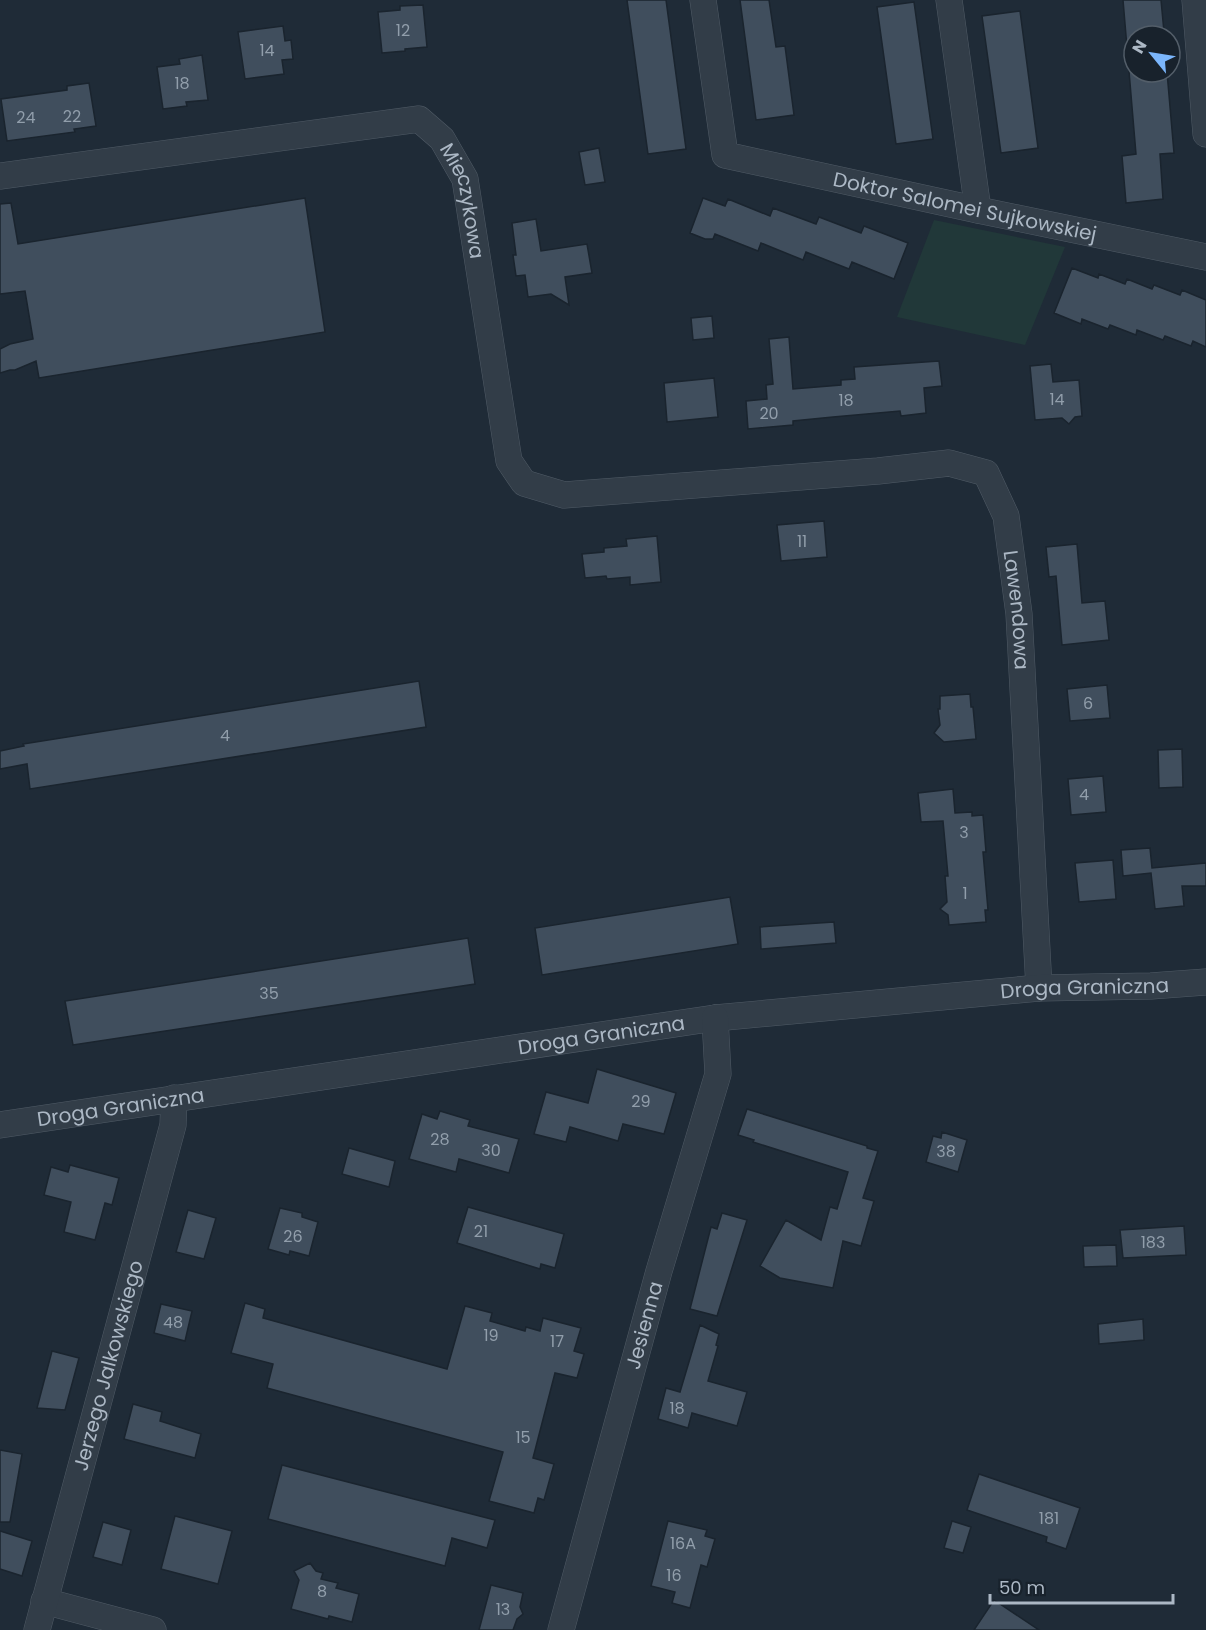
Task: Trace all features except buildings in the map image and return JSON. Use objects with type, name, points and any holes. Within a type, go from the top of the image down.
[{"type":"street","name":"Doktor Salomei Sujkowskiej","points":[[703,0],[725,155],[1206,257]]},
{"type":"street","points":[[949,0],[978,210]]},
{"type":"street","points":[[1195,0],[1206,134]]},
{"type":"street","name":"Mieczykowa","points":[[0,176],[419,119],[442,139],[465,179],[509,460],[524,483],[564,495],[751,480]]},
{"type":"street","name":"Lawendowa","points":[[751,480],[878,471],[949,463],[987,473],[1006,516],[1019,614],[1039,988]]},
{"type":"street","name":"Droga Graniczna","points":[[0,1125],[715,1018],[1039,988],[1151,986],[1206,982]]},
{"type":"street","name":"Jesienna","points":[[561,1630],[659,1271],[718,1074],[715,1018]]},
{"type":"street","name":"Jerzego Jalkowskiego","points":[[37,1630],[173,1125],[174,1098]]},
{"type":"street","points":[[44,1601],[153,1630]]},
{"type":"green space","points":[[934,220],[1065,247],[1025,345],[897,317]]}]
